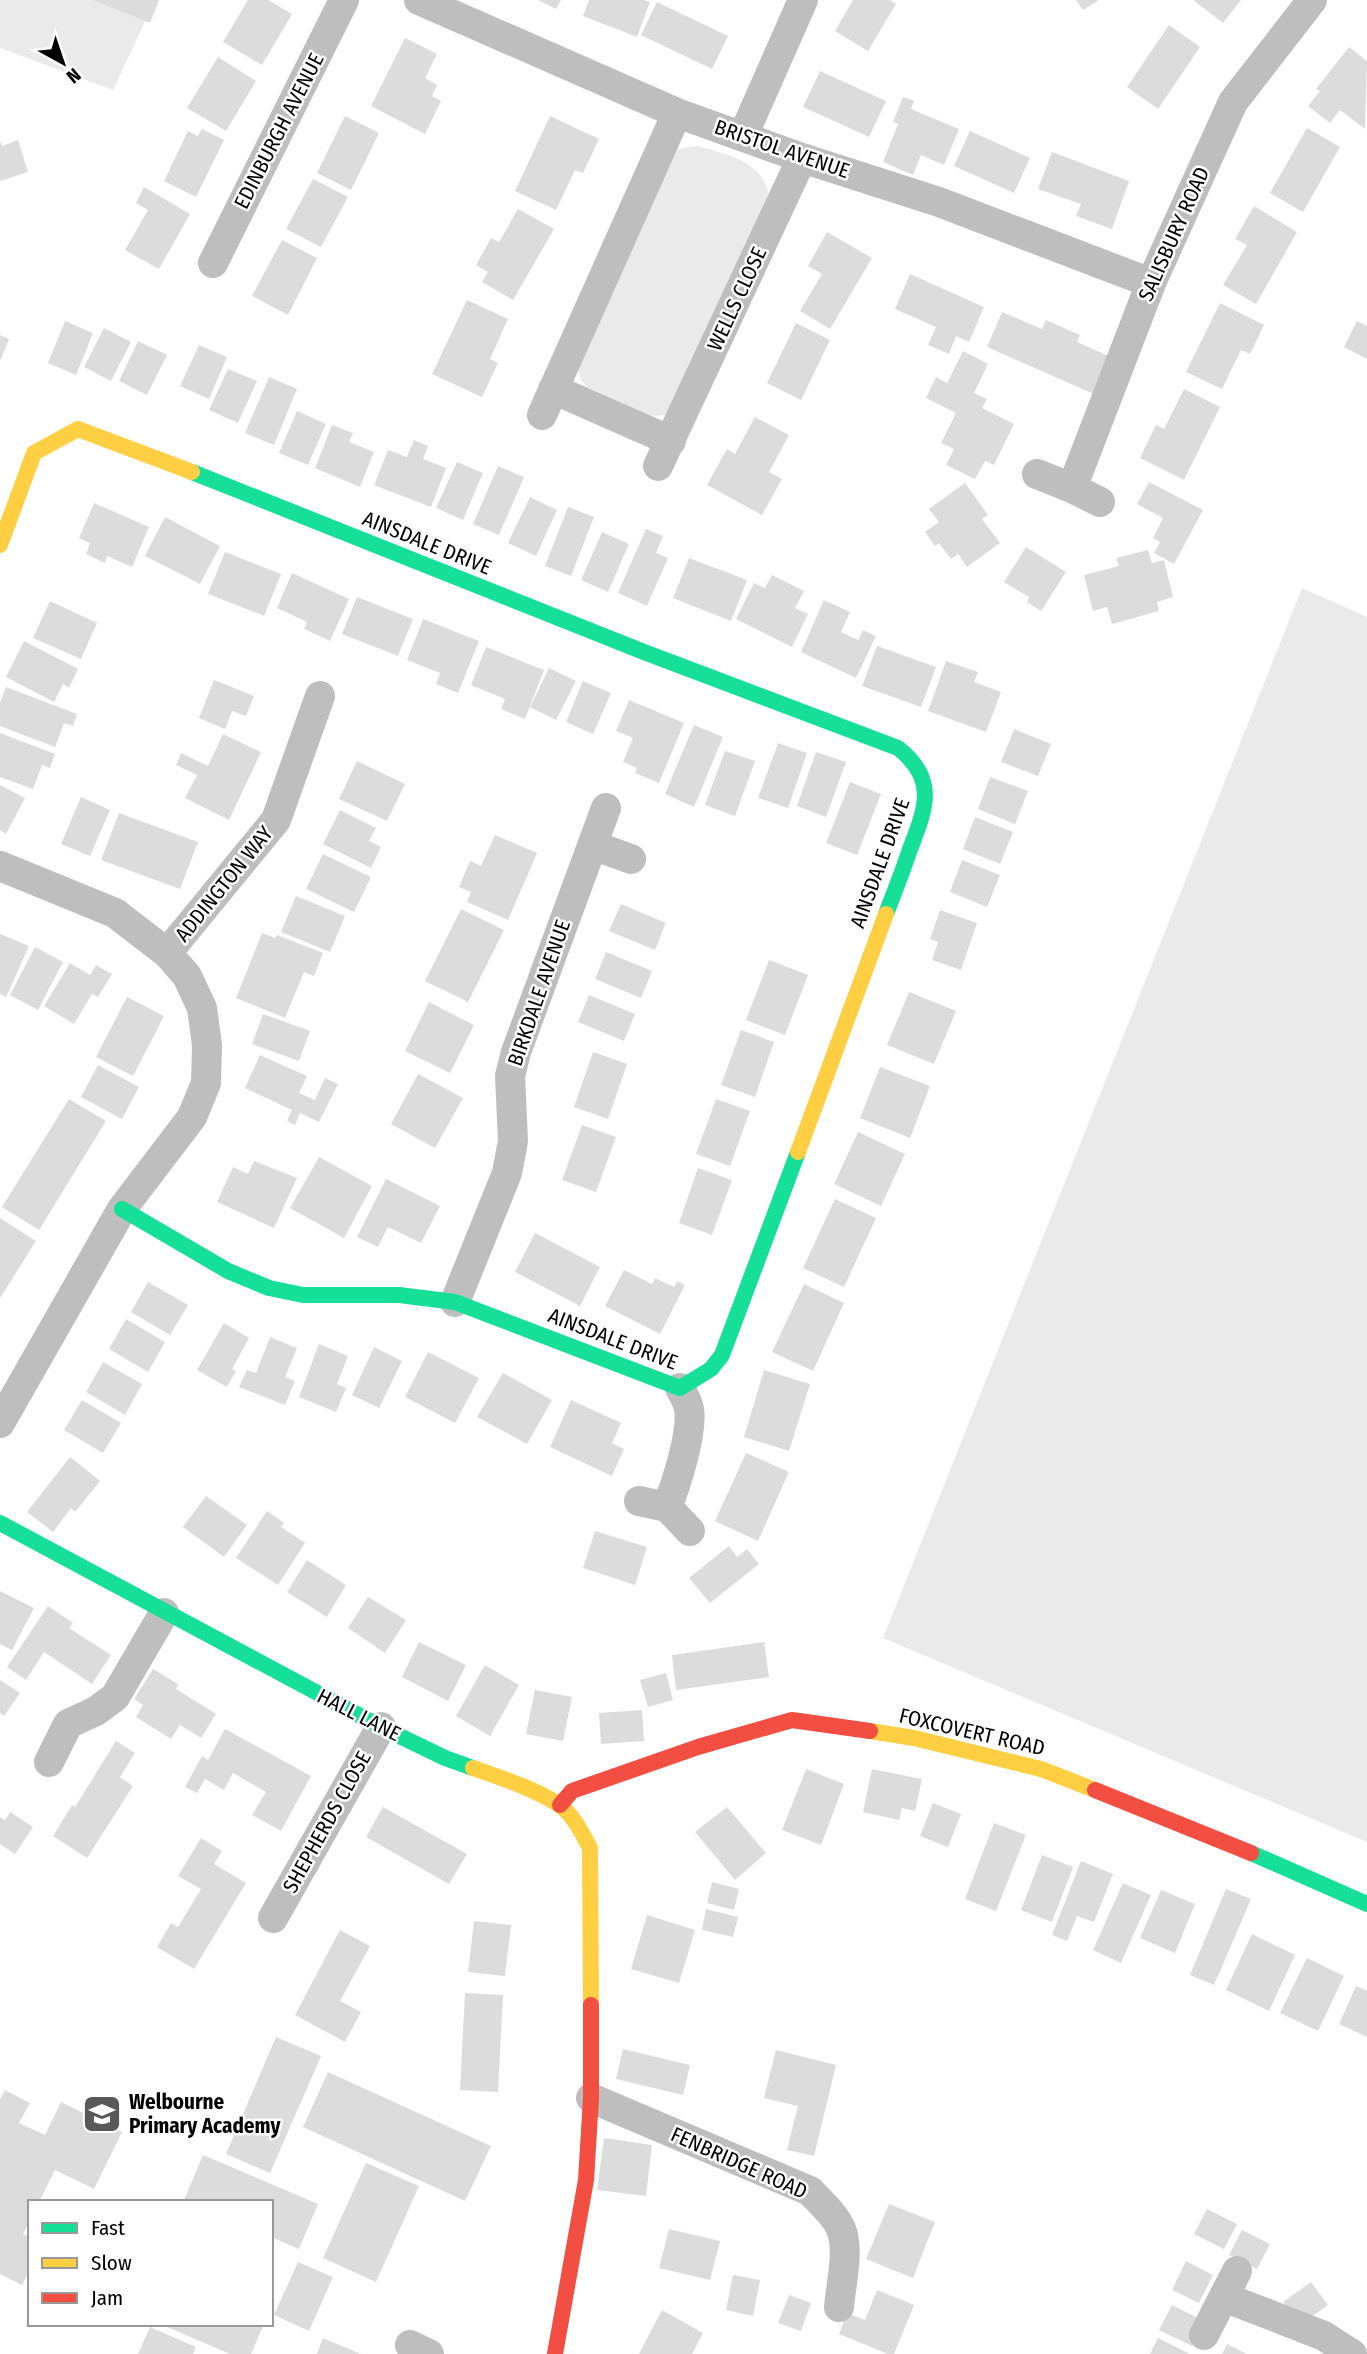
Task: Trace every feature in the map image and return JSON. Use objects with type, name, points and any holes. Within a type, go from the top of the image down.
[{"type":"street","name":"EDINBURGH AVENUE","points":[[213,263],[344,0]]},
{"type":"street","name":"BRISTOL AVENUE","points":[[419,0],[677,113],[802,158],[939,202],[1151,283]]},
{"type":"street","points":[[743,136],[803,0]]},
{"type":"street","name":"SALISBURY ROAD","points":[[1072,488],[1151,283],[1233,102],[1312,0]]},
{"type":"street","name":"WELLS CLOSE","points":[[677,113],[547,402],[665,453],[802,158]]},
{"type":"street","name":"AINSDALE DRIVE","points":[[0,545],[34,453],[78,429],[135,449],[644,652],[898,748],[917,765],[926,786],[925,810],[722,1355],[711,1369],[680,1388],[455,1302],[399,1295],[303,1295],[268,1288],[228,1271],[122,1209]]},
{"type":"street","points":[[1037,474],[1100,502]]},
{"type":"street","name":"ADDINGTON WAY","points":[[167,953],[276,820],[320,696]]},
{"type":"street","name":"BIRKDALE AVENUE","points":[[455,1302],[507,1173],[513,1141],[510,1076],[516,1052],[606,808]]},
{"type":"street","points":[[592,845],[631,859]]},
{"type":"street","points":[[0,866],[115,913],[167,953],[187,976],[202,1008],[207,1045],[206,1083],[192,1117],[122,1209],[0,1423]]},
{"type":"street","points":[[680,1388],[689,1409],[680,1475],[653,1504],[691,1531]]},
{"type":"street","name":"HALL LANE","points":[[0,1523],[381,1727],[445,1758],[508,1780],[560,1805]]},
{"type":"street","points":[[49,1762],[68,1724],[96,1711],[115,1697],[164,1613]]},
{"type":"street","name":"FOXCOVERT ROAD","points":[[560,1805],[572,1791],[698,1747],[792,1720],[914,1738],[1041,1769],[1226,1842],[1367,1904]]},
{"type":"street","name":"SHEPHERDS CLOSE","points":[[273,1918],[381,1727]]},
{"type":"street","points":[[555,2354],[586,2180],[591,2098],[590,1848],[580,1829],[560,1805]]},
{"type":"street","name":"FENBRIDGE ROAD","points":[[591,2098],[810,2191],[832,2214],[843,2232],[845,2248],[839,2307]]},
{"type":"street","points":[[1204,2335],[1231,2283],[1352,2354]]},
{"type":"shaded area","points":[[0,0],[116,0],[149,13],[113,90],[0,48]]},
{"type":"shaded area","points":[[698,146],[743,161],[752,167],[766,185],[769,197],[668,415],[650,416],[587,387],[581,380],[577,365],[675,152],[682,148]]},
{"type":"shaded area","points":[[1302,588],[1367,617],[1367,1842],[883,1638]]},
{"type":"building","points":[[93,0],[159,0],[150,23]]},
{"type":"building","points":[[248,0],[268,0],[292,14],[262,65],[223,42]]},
{"type":"building","points":[[538,0],[561,0],[556,9]]},
{"type":"building","points":[[589,0],[650,2],[637,37],[583,16]]},
{"type":"building","points":[[853,0],[890,0],[896,4],[868,51],[835,31]]},
{"type":"building","points":[[1076,0],[1099,0],[1083,10]]},
{"type":"building","points":[[1193,0],[1241,0],[1223,23]]},
{"type":"building","points":[[657,2],[728,36],[712,69],[641,35]]},
{"type":"building","points":[[1169,25],[1200,47],[1158,109],[1127,87]]},
{"type":"building","points":[[405,38],[437,54],[425,78],[437,85],[432,96],[441,101],[425,134],[371,106]]},
{"type":"building","points":[[1349,47],[1367,61],[1365,129],[1340,110],[1330,123],[1308,106],[1320,91],[1316,89]]},
{"type":"building","points":[[218,57],[256,81],[226,131],[187,108]]},
{"type":"building","points":[[820,71],[886,101],[869,137],[803,107]]},
{"type":"building","points":[[903,97],[914,101],[911,109],[959,129],[944,165],[921,155],[913,175],[883,162],[898,124],[893,122]]},
{"type":"building","points":[[345,116],[379,133],[351,190],[317,173]]},
{"type":"building","points":[[550,116],[599,139],[583,173],[575,170],[556,210],[515,191]]},
{"type":"building","points":[[1307,128],[1340,147],[1303,212],[1270,193]]},
{"type":"building","points":[[202,129],[224,140],[196,197],[164,181],[188,131],[198,136]]},
{"type":"building","points":[[970,131],[1030,158],[1014,193],[954,166]]},
{"type":"building","points":[[18,140],[28,172],[0,181],[0,141],[2,146]]},
{"type":"building","points":[[1052,152],[1129,181],[1112,229],[1076,216],[1081,204],[1038,189]]},
{"type":"building","points":[[313,179],[348,197],[321,247],[286,229]]},
{"type":"building","points":[[144,187],[190,214],[159,269],[125,250],[148,210],[136,203]]},
{"type":"building","points":[[1254,206],[1297,232],[1256,304],[1223,285],[1247,245],[1235,239]]},
{"type":"building","points":[[518,209],[554,229],[513,300],[482,282],[488,272],[476,265],[491,238],[499,242]]},
{"type":"building","points":[[827,232],[872,258],[830,329],[800,311],[822,274],[808,266]]},
{"type":"building","points":[[282,240],[317,258],[288,315],[252,296]]},
{"type":"building","points":[[910,274],[984,307],[969,342],[956,336],[949,354],[928,345],[936,327],[895,309]]},
{"type":"building","points":[[467,300],[508,319],[490,359],[498,363],[482,397],[432,374]]},
{"type":"building","points":[[1220,303],[1264,325],[1250,354],[1241,350],[1222,389],[1186,372]]},
{"type":"building","points":[[1002,312],[1042,329],[1046,320],[1080,335],[1077,342],[1113,358],[1096,395],[987,347]]},
{"type":"building","points":[[65,321],[93,333],[76,375],[48,363]]},
{"type":"building","points":[[1357,321],[1367,326],[1367,359],[1344,347]]},
{"type":"building","points":[[796,323],[830,340],[801,400],[767,383]]},
{"type":"building","points":[[104,328],[131,342],[111,381],[84,367]]},
{"type":"building","points":[[0,335],[9,339],[0,361]]},
{"type":"building","points":[[138,341],[167,355],[147,395],[119,381]]},
{"type":"building","points":[[199,345],[227,357],[209,399],[180,386]]},
{"type":"building","points":[[963,351],[988,364],[974,393],[987,399],[982,408],[1014,424],[994,465],[985,461],[975,479],[946,465],[954,449],[941,443],[956,413],[926,398],[936,377],[947,383]]},
{"type":"building","points":[[228,369],[257,381],[238,423],[209,410]]},
{"type":"building","points":[[269,377],[297,389],[274,445],[245,433]]},
{"type":"building","points":[[1184,389],[1220,407],[1184,480],[1140,458],[1156,425],[1164,429]]},
{"type":"building","points":[[297,411],[326,424],[308,465],[279,453]]},
{"type":"building","points":[[755,417],[789,435],[769,472],[782,479],[762,515],[707,485],[727,449],[735,454]]},
{"type":"building","points":[[332,425],[353,433],[349,442],[374,452],[360,487],[315,468]]},
{"type":"building","points":[[414,440],[428,446],[423,459],[446,468],[431,507],[374,485],[388,450],[407,457]]},
{"type":"building","points":[[457,462],[483,473],[463,520],[436,508]]},
{"type":"building","points":[[498,466],[524,477],[499,535],[473,524]]},
{"type":"building","points":[[1149,482],[1203,510],[1174,564],[1154,553],[1160,542],[1153,538],[1163,518],[1137,504]]},
{"type":"building","points":[[965,483],[988,515],[982,519],[1000,543],[967,567],[958,554],[951,559],[939,543],[935,546],[925,532],[939,522],[929,509]]},
{"type":"building","points":[[530,497],[557,510],[536,556],[508,543]]},
{"type":"building","points":[[94,503],[149,527],[132,567],[107,556],[105,563],[86,554],[90,543],[79,538]]},
{"type":"building","points":[[568,507],[594,517],[571,576],[545,566]]},
{"type":"building","points":[[165,517],[220,546],[200,584],[145,556]]},
{"type":"building","points":[[646,529],[663,536],[656,553],[668,558],[647,606],[618,593]]},
{"type":"building","points":[[602,532],[629,544],[608,592],[581,580]]},
{"type":"building","points":[[1026,547],[1066,572],[1041,611],[1027,602],[1029,597],[1004,582]]},
{"type":"building","points":[[1148,550],[1152,563],[1164,560],[1173,597],[1157,602],[1159,611],[1112,624],[1107,607],[1093,611],[1084,575],[1119,566],[1116,558]]},
{"type":"building","points":[[225,552],[281,574],[264,616],[208,594]]},
{"type":"building","points":[[689,558],[747,580],[731,621],[673,598]]},
{"type":"building","points":[[292,573],[349,599],[330,641],[304,629],[307,622],[277,608]]},
{"type":"building","points":[[772,575],[804,591],[795,608],[808,614],[792,647],[736,619],[754,583],[765,588]]},
{"type":"building","points":[[357,597],[413,619],[398,656],[342,634]]},
{"type":"building","points":[[824,600],[850,612],[841,632],[858,640],[863,630],[876,636],[856,678],[801,652]]},
{"type":"building","points":[[50,601],[97,623],[81,659],[33,638]]},
{"type":"building","points":[[423,619],[479,641],[458,693],[436,684],[440,673],[407,660]]},
{"type":"building","points":[[24,641],[78,669],[69,688],[63,684],[54,702],[6,677]]},
{"type":"building","points":[[877,646],[936,667],[921,707],[862,686]]},
{"type":"building","points":[[486,647],[544,670],[525,719],[501,709],[505,699],[471,685]]},
{"type":"building","points":[[946,661],[978,672],[974,682],[1001,692],[986,732],[928,711]]},
{"type":"building","points":[[549,668],[576,681],[556,720],[530,707]]},
{"type":"building","points":[[214,680],[254,696],[246,716],[232,711],[225,729],[199,718]]},
{"type":"building","points":[[583,681],[611,693],[593,734],[566,722]]},
{"type":"building","points":[[6,687],[77,714],[73,726],[64,723],[55,747],[0,726],[0,703]]},
{"type":"building","points":[[629,700],[684,723],[659,783],[635,773],[637,768],[623,762],[633,738],[616,731]]},
{"type":"building","points":[[694,725],[723,737],[694,807],[665,794]]},
{"type":"building","points":[[1014,729],[1051,744],[1038,776],[1001,762]]},
{"type":"building","points":[[0,733],[55,754],[50,768],[42,765],[33,789],[0,777]]},
{"type":"building","points":[[223,734],[261,752],[229,820],[185,798],[197,775],[176,765],[181,753],[208,766]]},
{"type":"building","points":[[778,743],[807,753],[788,808],[758,798]]},
{"type":"building","points":[[725,751],[755,761],[735,816],[705,805]]},
{"type":"building","points":[[816,752],[846,762],[826,817],[797,806]]},
{"type":"building","points":[[357,761],[405,784],[387,821],[339,799]]},
{"type":"building","points":[[990,777],[1028,791],[1015,824],[978,809]]},
{"type":"building","points":[[850,782],[881,794],[857,855],[826,843]]},
{"type":"building","points":[[0,785],[25,798],[6,834],[0,830]]},
{"type":"building","points":[[81,797],[110,810],[90,856],[61,844]]},
{"type":"building","points":[[340,810],[376,828],[369,841],[381,847],[371,868],[323,844]]},
{"type":"building","points":[[119,813],[198,842],[180,889],[101,860]]},
{"type":"building","points":[[975,817],[1013,832],[1000,864],[963,849]]},
{"type":"building","points":[[495,835],[537,853],[508,920],[467,902],[471,892],[459,887],[470,861],[481,866]]},
{"type":"building","points":[[323,854],[371,877],[354,912],[306,889]]},
{"type":"building","points":[[962,860],[1000,875],[987,907],[950,892]]},
{"type":"building","points":[[296,896],[345,916],[330,952],[281,932]]},
{"type":"building","points":[[621,904],[666,923],[655,950],[609,931]]},
{"type":"building","points":[[461,909],[504,930],[468,1002],[425,981]]},
{"type":"building","points":[[940,910],[977,923],[961,970],[932,960],[938,942],[930,939]]},
{"type":"building","points":[[262,933],[275,938],[277,935],[323,953],[314,976],[304,972],[285,1018],[236,998]]},
{"type":"building","points":[[0,934],[29,946],[6,997],[0,994]]},
{"type":"building","points":[[35,947],[63,962],[38,1010],[10,995]]},
{"type":"building","points":[[606,952],[652,971],[641,998],[595,979]]},
{"type":"building","points":[[769,960],[808,975],[785,1035],[746,1020]]},
{"type":"building","points":[[70,963],[90,975],[96,965],[112,974],[98,997],[92,994],[74,1024],[44,1006]]},
{"type":"building","points":[[909,992],[956,1011],[934,1064],[887,1045]]},
{"type":"building","points":[[589,995],[635,1014],[624,1041],[578,1022]]},
{"type":"building","points":[[127,997],[164,1016],[133,1076],[96,1057]]},
{"type":"building","points":[[429,1002],[474,1025],[450,1073],[405,1051]]},
{"type":"building","points":[[263,1014],[310,1031],[299,1061],[252,1044]]},
{"type":"building","points":[[741,1030],[774,1042],[755,1097],[721,1085]]},
{"type":"building","points":[[593,1052],[627,1064],[608,1119],[574,1107]]},
{"type":"building","points":[[260,1055],[307,1076],[299,1093],[315,1100],[325,1078],[338,1084],[319,1122],[300,1113],[295,1125],[287,1121],[292,1110],[245,1088]]},
{"type":"building","points":[[98,1065],[139,1087],[122,1119],[81,1097]]},
{"type":"building","points":[[880,1067],[930,1086],[910,1138],[860,1118]]},
{"type":"building","points":[[418,1074],[463,1098],[435,1148],[391,1124]]},
{"type":"building","points":[[69,1099],[106,1121],[39,1230],[2,1207]]},
{"type":"building","points":[[716,1099],[750,1111],[730,1166],[696,1154]]},
{"type":"building","points":[[582,1125],[616,1137],[596,1192],[562,1180]]},
{"type":"building","points":[[858,1132],[905,1154],[881,1206],[834,1184]]},
{"type":"building","points":[[319,1157],[372,1186],[344,1238],[290,1208]]},
{"type":"building","points":[[254,1161],[297,1178],[274,1228],[217,1202],[233,1167],[248,1174]]},
{"type":"building","points":[[698,1168],[732,1180],[712,1235],[679,1223]]},
{"type":"building","points":[[386,1179],[440,1206],[421,1243],[388,1227],[378,1247],[357,1237]]},
{"type":"building","points":[[835,1199],[876,1218],[844,1287],[803,1268]]},
{"type":"building","points":[[0,1218],[36,1241],[0,1298]]},
{"type":"building","points":[[535,1233],[600,1267],[580,1306],[515,1272]]},
{"type":"building","points":[[624,1270],[652,1284],[655,1278],[674,1287],[677,1281],[685,1285],[660,1334],[605,1306]]},
{"type":"building","points":[[148,1282],[188,1305],[170,1335],[131,1312]]},
{"type":"building","points":[[804,1284],[844,1303],[813,1371],[772,1352]]},
{"type":"building","points":[[126,1319],[165,1342],[148,1372],[109,1349]]},
{"type":"building","points":[[224,1323],[249,1338],[232,1369],[236,1371],[227,1387],[197,1370]]},
{"type":"building","points":[[270,1337],[297,1348],[285,1377],[295,1381],[285,1405],[239,1387],[247,1370],[256,1373]]},
{"type":"building","points":[[319,1344],[348,1356],[337,1384],[346,1388],[336,1412],[299,1397]]},
{"type":"building","points":[[374,1347],[402,1361],[379,1408],[352,1395]]},
{"type":"building","points":[[428,1352],[479,1378],[455,1423],[405,1397]]},
{"type":"building","points":[[103,1362],[142,1384],[125,1415],[86,1392]]},
{"type":"building","points":[[764,1370],[810,1384],[789,1451],[744,1437]]},
{"type":"building","points":[[503,1373],[552,1400],[527,1444],[477,1417]]},
{"type":"building","points":[[82,1400],[121,1423],[103,1453],[64,1430]]},
{"type":"building","points":[[571,1400],[621,1423],[612,1443],[624,1449],[612,1476],[550,1447]]},
{"type":"building","points":[[746,1453],[789,1472],[758,1541],[715,1521]]},
{"type":"building","points":[[70,1457],[100,1481],[75,1512],[71,1508],[53,1532],[27,1512]]},
{"type":"building","points":[[206,1496],[247,1525],[224,1557],[183,1527]]},
{"type":"building","points":[[267,1511],[284,1523],[281,1527],[305,1543],[278,1585],[236,1558]]},
{"type":"building","points":[[595,1531],[647,1547],[635,1585],[583,1568]]},
{"type":"building","points":[[729,1546],[737,1557],[747,1549],[759,1564],[710,1603],[689,1578]]},
{"type":"building","points":[[307,1560],[346,1585],[327,1617],[287,1592]]},
{"type":"building","points":[[0,1591],[34,1608],[12,1650],[0,1644]]},
{"type":"building","points":[[368,1597],[406,1620],[385,1653],[348,1628]]},
{"type":"building","points":[[48,1606],[73,1623],[69,1628],[111,1655],[92,1684],[44,1652],[26,1680],[7,1667]]},
{"type":"building","points":[[419,1642],[466,1665],[448,1701],[402,1677]]},
{"type":"building","points":[[764,1642],[769,1677],[676,1690],[672,1655]]},
{"type":"building","points":[[485,1665],[519,1685],[490,1736],[456,1716]]},
{"type":"building","points":[[153,1669],[178,1684],[176,1689],[216,1714],[201,1738],[180,1725],[171,1739],[136,1717],[143,1705],[134,1699]]},
{"type":"building","points":[[666,1673],[673,1700],[648,1707],[640,1680]]},
{"type":"building","points":[[0,1680],[20,1693],[4,1716],[0,1713]]},
{"type":"building","points":[[535,1690],[572,1697],[563,1741],[526,1734]]},
{"type":"building","points":[[642,1710],[644,1741],[601,1744],[599,1713]]},
{"type":"building","points":[[225,1729],[311,1776],[281,1831],[252,1815],[266,1792],[233,1773],[224,1790],[205,1779],[197,1793],[185,1787],[202,1756],[208,1760]]},
{"type":"building","points":[[116,1741],[135,1753],[120,1777],[133,1786],[87,1858],[53,1836],[72,1805],[75,1807]]},
{"type":"building","points":[[806,1769],[844,1784],[821,1845],[782,1830]]},
{"type":"building","points":[[872,1769],[922,1779],[915,1811],[902,1808],[899,1820],[863,1812]]},
{"type":"building","points":[[933,1803],[961,1814],[948,1847],[920,1836]]},
{"type":"building","points":[[383,1807],[467,1854],[449,1884],[366,1837]]},
{"type":"building","points":[[727,1807],[766,1853],[735,1880],[695,1832]]},
{"type":"building","points":[[10,1812],[33,1827],[15,1854],[0,1844],[0,1817],[5,1820]]},
{"type":"building","points":[[994,1823],[1026,1835],[996,1911],[965,1899]]},
{"type":"building","points":[[201,1838],[222,1851],[214,1864],[246,1883],[194,1969],[157,1947],[171,1923],[178,1927],[201,1889],[178,1876]]},
{"type":"building","points":[[1042,1855],[1073,1867],[1052,1922],[1021,1910]]},
{"type":"building","points":[[1081,1861],[1113,1874],[1094,1922],[1077,1916],[1067,1941],[1052,1935]]},
{"type":"building","points":[[712,1882],[739,1889],[734,1910],[707,1903]]},
{"type":"building","points":[[1123,1883],[1151,1895],[1121,1963],[1093,1950]]},
{"type":"building","points":[[1226,1889],[1251,1899],[1214,1985],[1190,1975]]},
{"type":"building","points":[[1161,1890],[1195,1904],[1175,1953],[1140,1938]]},
{"type":"building","points":[[706,1909],[738,1917],[733,1937],[702,1930]]},
{"type":"building","points":[[647,1915],[695,1930],[679,1983],[631,1969]]},
{"type":"building","points":[[474,1921],[511,1925],[505,1976],[468,1972]]},
{"type":"building","points":[[340,1930],[370,1946],[340,2001],[361,2012],[345,2042],[295,2015]]},
{"type":"building","points":[[1252,1934],[1295,1955],[1269,2011],[1226,1990]]},
{"type":"building","points":[[1307,1958],[1344,1976],[1318,2031],[1280,2013]]},
{"type":"building","points":[[1356,1986],[1367,1991],[1367,2037],[1339,2024]]},
{"type":"building","points":[[465,1993],[503,1995],[498,2092],[460,2090]]},
{"type":"building","points":[[276,2037],[321,2056],[270,2173],[226,2154]]},
{"type":"building","points":[[623,2049],[690,2065],[683,2095],[616,2079]]},
{"type":"building","points":[[776,2050],[836,2065],[814,2156],[787,2150],[798,2106],[764,2098]]},
{"type":"building","points":[[328,2072],[491,2146],[465,2201],[303,2127]]},
{"type":"building","points":[[5,2090],[30,2103],[19,2123],[45,2135],[61,2102],[122,2132],[94,2189],[55,2170],[40,2200],[28,2200],[28,2225],[23,2234],[28,2236],[28,2273],[22,2285],[0,2274],[0,2099]]},
{"type":"building","points":[[604,2138],[652,2145],[646,2196],[597,2190]]},
{"type":"building","points":[[203,2155],[318,2204],[299,2249],[273,2238],[273,2200],[184,2200]]},
{"type":"building","points":[[366,2163],[419,2186],[376,2282],[323,2258]]},
{"type":"building","points":[[889,2204],[935,2222],[913,2278],[866,2259]]},
{"type":"building","points":[[1207,2209],[1237,2224],[1224,2249],[1194,2234]]},
{"type":"building","points":[[669,2229],[720,2241],[710,2280],[659,2268]]},
{"type":"building","points":[[1242,2230],[1270,2244],[1257,2269],[1229,2255]]},
{"type":"building","points":[[1186,2261],[1213,2275],[1199,2303],[1172,2290]]},
{"type":"building","points":[[298,2262],[333,2277],[309,2331],[274,2315]]},
{"type":"building","points":[[733,2275],[760,2280],[753,2316],[726,2310]]},
{"type":"building","points":[[1311,2282],[1328,2305],[1300,2325],[1283,2302]]},
{"type":"building","points":[[877,2290],[914,2305],[894,2354],[839,2334],[847,2313],[865,2320]]},
{"type":"building","points":[[789,2295],[811,2303],[801,2331],[778,2323]]},
{"type":"building","points":[[1172,2305],[1204,2321],[1192,2346],[1159,2330]]},
{"type":"building","points":[[662,2310],[703,2333],[692,2354],[639,2354]]},
{"type":"building","points":[[165,2326],[263,2326],[251,2354],[230,2354]]},
{"type":"building","points":[[150,2327],[196,2347],[193,2354],[138,2354]]},
{"type":"building","points":[[323,2338],[361,2354],[317,2354]]},
{"type":"building","points":[[1158,2338],[1190,2354],[1150,2354]]},
{"type":"building","points":[[1227,2344],[1247,2354],[1222,2354]]},
{"type":"traffic: fast","points":[[192,472],[644,652],[898,748],[919,772],[925,796],[920,823],[886,914]]},
{"type":"traffic: fast","points":[[122,1209],[228,1271],[269,1288],[303,1295],[399,1295],[455,1302],[680,1388],[711,1369],[722,1355],[798,1152]]},
{"type":"traffic: fast","points":[[0,1523],[381,1727],[445,1758],[473,1768]]},
{"type":"traffic: fast","points":[[1251,1853],[1367,1904]]},
{"type":"traffic: slow","points":[[0,545],[34,453],[78,429],[192,472]]},
{"type":"traffic: slow","points":[[798,1152],[886,914]]},
{"type":"traffic: slow","points":[[870,1731],[914,1738],[1041,1769],[1095,1790]]},
{"type":"traffic: slow","points":[[473,1768],[528,1788],[558,1804],[573,1818],[590,1848],[591,2005]]},
{"type":"traffic: jam","points":[[560,1805],[572,1791],[698,1747],[792,1720],[870,1731]]},
{"type":"traffic: jam","points":[[1095,1790],[1251,1853]]},
{"type":"traffic: jam","points":[[555,2354],[586,2180],[591,2098],[591,2005]]},
{"type":"place","name":"Welbourne Primary Academy","points":[[102,2114]]}]
